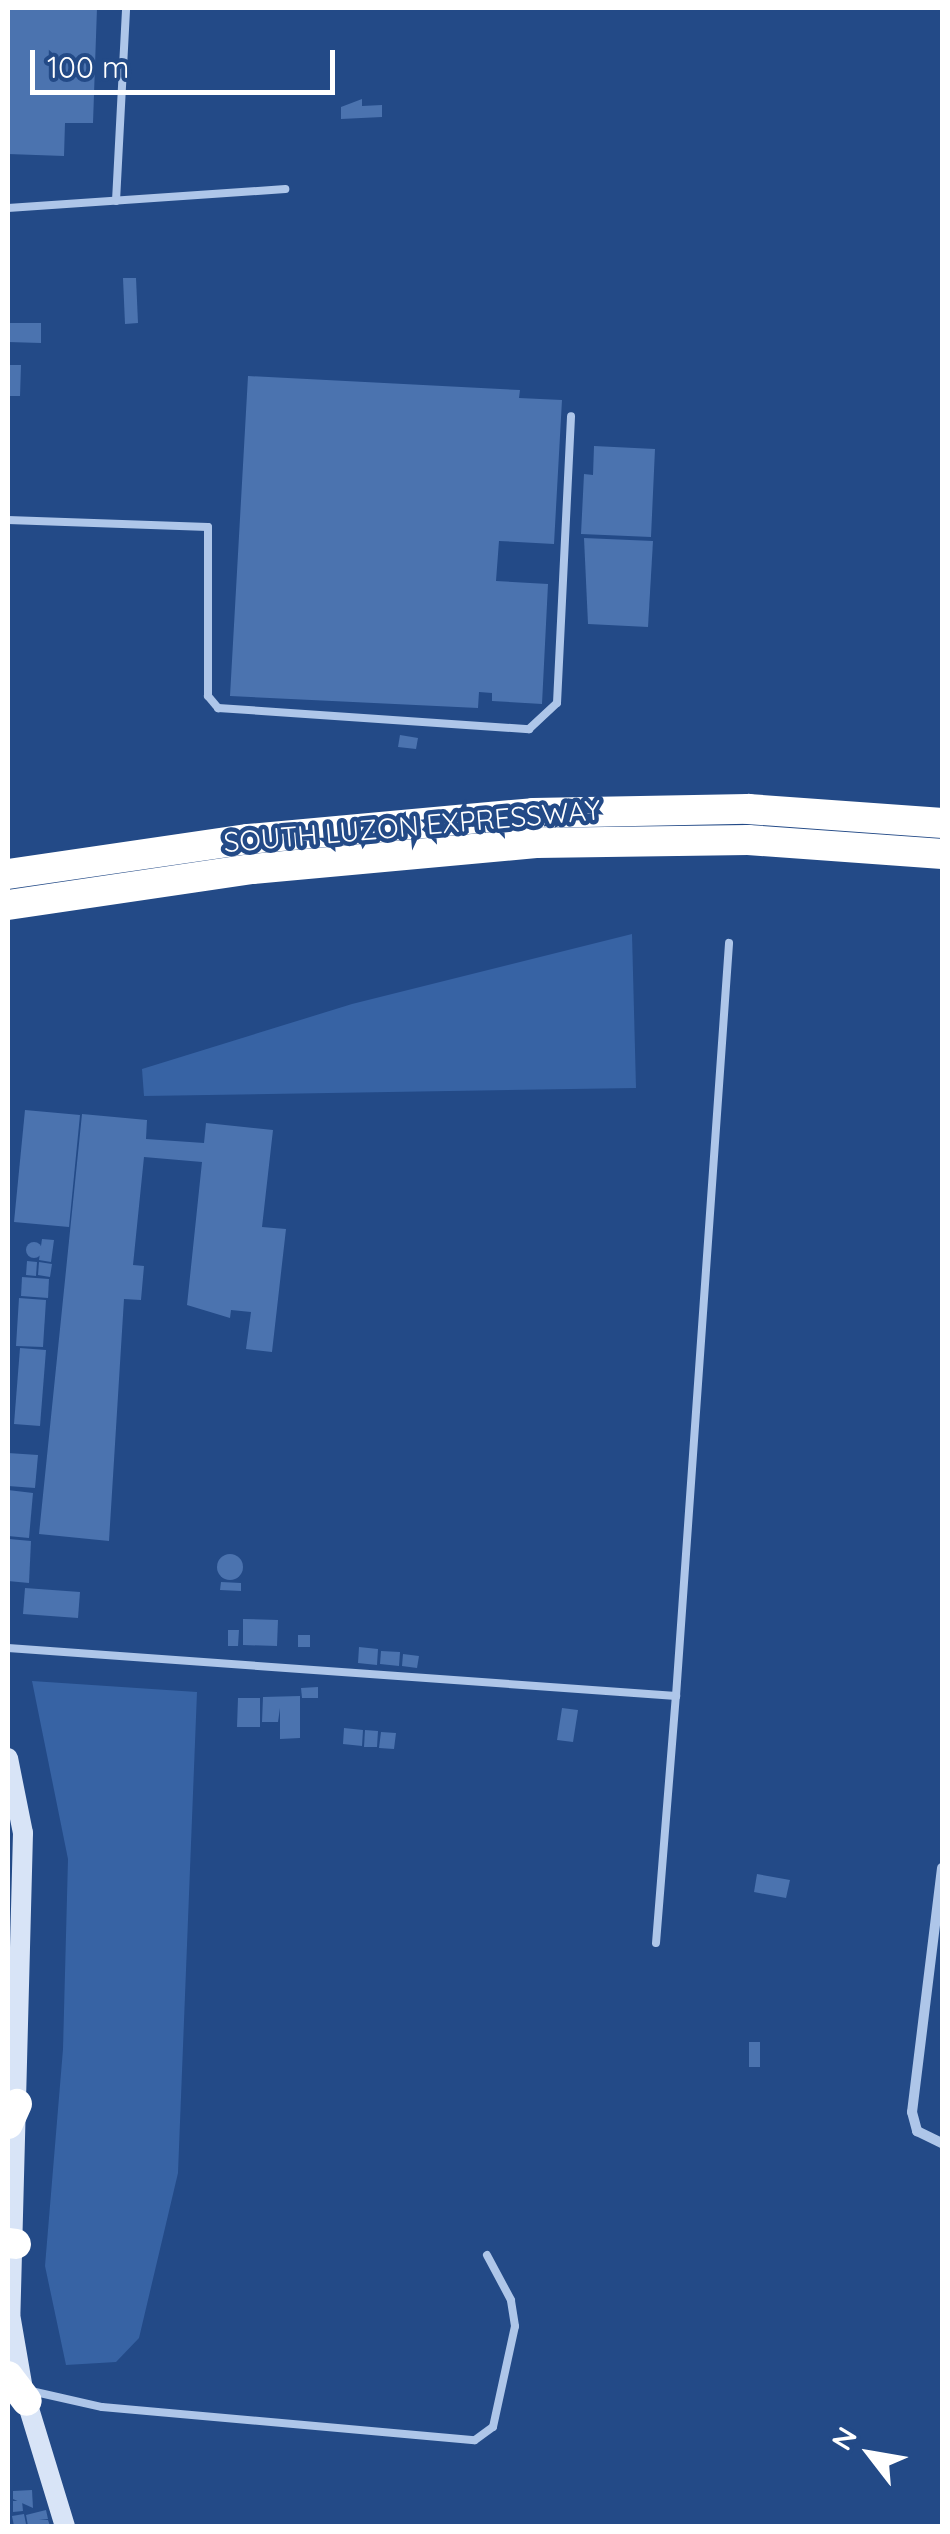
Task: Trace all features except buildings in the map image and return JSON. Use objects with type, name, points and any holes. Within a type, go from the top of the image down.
[{"type":"highway","name":"SOUTH LUZON EXPRESSWAY","points":[[8,874],[248,838],[533,813],[748,809],[942,823]]},
{"type":"highway","name":"SOUTH LUZON EXPRESSWAY","points":[[8,905],[252,869],[536,843],[748,840],[942,854]]},
{"type":"main road","points":[[8,1758],[23,1833],[12,2114],[10,2314],[19,2389],[65,2526]]},
{"type":"street","points":[[942,1868],[912,2112],[917,2131],[942,2143]]},
{"type":"lane","points":[[116,200],[126,8]]},
{"type":"lane","points":[[8,208],[285,189]]},
{"type":"lane","points":[[8,520],[208,527],[208,696],[218,708],[529,729],[557,703],[571,416]]},
{"type":"lane","points":[[656,1943],[729,944]]},
{"type":"lane","points":[[8,1648],[676,1696]]},
{"type":"lane","points":[[19,2389],[102,2407],[475,2440],[497,2413],[515,2326],[511,2300],[486,2255]]},
{"type":"shaded area","points":[[632,934],[636,1088],[144,1096],[142,1069],[352,1004]]},
{"type":"shaded area","points":[[32,1681],[197,1692],[178,2173],[139,2338],[116,2362],[66,2365],[45,2266],[63,2049],[68,1859]]}]
